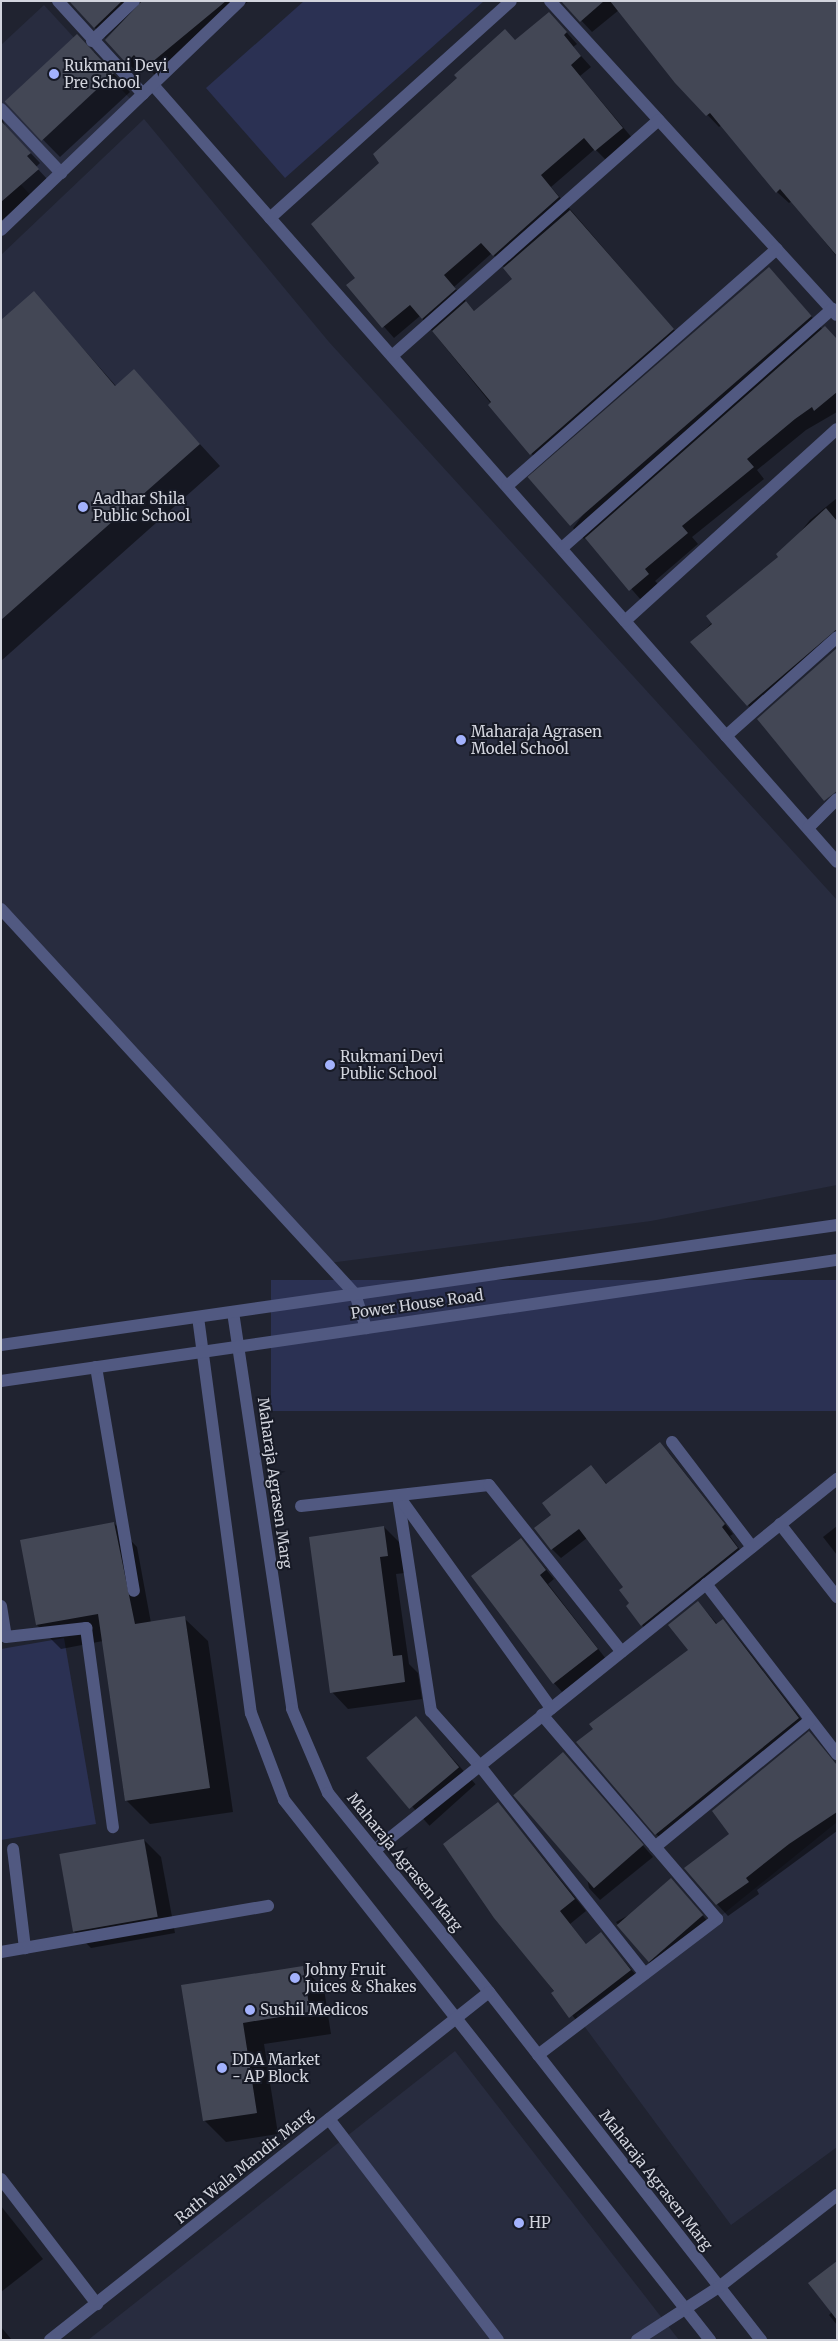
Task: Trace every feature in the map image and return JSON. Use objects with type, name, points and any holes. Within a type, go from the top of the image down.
[{"type":"street","points":[[58,1],[92,41],[143,94]]},
{"type":"street","points":[[92,41],[134,1]]},
{"type":"street","points":[[1,230],[240,1]]},
{"type":"street","points":[[270,218],[511,1]]},
{"type":"street","points":[[550,1],[834,312],[562,548]]},
{"type":"street","points":[[153,85],[837,862]]},
{"type":"street","points":[[2,112],[61,173]]},
{"type":"street","points":[[392,356],[659,120]]},
{"type":"street","points":[[507,486],[777,249]]},
{"type":"street","points":[[625,621],[837,429]]},
{"type":"street","points":[[726,736],[837,637]]},
{"type":"street","points":[[808,828],[837,800]]},
{"type":"street","points":[[1,909],[354,1294],[366,1328]]},
{"type":"street","name":"Power House Road","points":[[1,1345],[837,1225]]},
{"type":"street","name":"Power House Road","points":[[1,1380],[837,1260]]},
{"type":"street","name":"Maharaja Agrasen Marg","points":[[234,1312],[292,1710],[328,1793],[489,1992],[761,2340]]},
{"type":"street","points":[[198,1316],[251,1713],[284,1800],[710,2340]]},
{"type":"street","points":[[96,1367],[134,1591]]},
{"type":"street","points":[[672,1442],[752,1547]]},
{"type":"street","points":[[375,1850],[837,1479]]},
{"type":"street","points":[[301,1506],[489,1485],[622,1652]]},
{"type":"street","points":[[398,1496],[547,1711],[655,1847],[717,1919],[538,2055]]},
{"type":"street","points":[[398,1496],[431,1712],[480,1766],[645,1974]]},
{"type":"street","points":[[780,1524],[837,1597]]},
{"type":"street","points":[[706,1584],[837,1754]]},
{"type":"street","points":[[1,1606],[6,1636],[86,1628],[113,1827]]},
{"type":"street","points":[[655,1847],[810,1720]]},
{"type":"street","points":[[13,1849],[26,1948]]},
{"type":"street","points":[[1,1952],[268,1906]]},
{"type":"street","name":"Rath Wala Mandir Marg","points":[[50,2340],[489,1992]]},
{"type":"street","points":[[329,2119],[498,2340]]},
{"type":"street","points":[[1,2179],[96,2304]]},
{"type":"street","points":[[637,2340],[719,2287],[832,2198],[837,2212]]},
{"type":"shaded area","points":[[304,1],[484,1],[285,178],[206,88]]},
{"type":"shaded area","name":"Rukmani Devi Pre School","points":[[44,5],[134,103],[34,199],[1,163],[1,45]]},
{"type":"shaded area","points":[[144,119],[329,342],[837,900],[837,1185],[651,1221],[329,1263],[1,909],[1,255]]},
{"type":"shaded area","points":[[271,1280],[837,1280],[837,1411],[271,1411]]},
{"type":"shaded area","points":[[64,1638],[96,1824],[1,1840],[1,1649]]},
{"type":"shaded area","points":[[837,1822],[837,2147],[731,2225],[576,2015],[717,1919]]},
{"type":"shaded area","points":[[455,2051],[679,2340],[88,2340]]},
{"type":"building","points":[[69,1],[122,1],[94,28]]},
{"type":"building","points":[[142,1],[226,1],[145,68],[134,55],[126,63],[105,40]]},
{"type":"building","points":[[561,1],[604,1],[580,22]]},
{"type":"building","points":[[610,1],[837,1],[837,256],[780,189],[776,193],[710,113],[706,116],[675,83]]},
{"type":"building","points":[[549,12],[567,32],[564,35],[581,56],[571,65],[623,128],[595,151],[584,138],[541,175],[559,197],[493,256],[481,243],[444,275],[456,289],[422,319],[410,305],[382,328],[346,285],[355,278],[311,224],[379,163],[373,154],[457,78],[454,75],[505,29],[515,40]]},
{"type":"building","points":[[77,34],[114,73],[41,141],[5,102]]},
{"type":"building","points":[[1,121],[31,153],[27,156],[39,169],[1,202]]},
{"type":"building","points":[[570,210],[674,329],[530,455],[488,405],[491,402],[432,331],[466,301],[474,311],[512,279],[503,268]]},
{"type":"building","points":[[769,267],[812,316],[570,526],[527,477]]},
{"type":"building","points":[[34,291],[115,386],[134,369],[200,444],[1,620],[1,320]]},
{"type":"building","points":[[825,326],[837,339],[837,392],[814,411],[812,407],[795,419],[747,459],[754,467],[682,526],[688,533],[645,569],[649,574],[629,591],[585,538]]},
{"type":"building","points":[[826,508],[837,521],[837,629],[747,706],[690,642],[712,624],[706,616],[778,557],[776,554]]},
{"type":"building","points":[[837,648],[837,791],[824,801],[757,719]]},
{"type":"building","points":[[660,1442],[725,1524],[722,1527],[738,1548],[641,1626],[626,1606],[629,1603],[619,1590],[623,1587],[579,1529],[551,1550],[534,1528],[551,1515],[542,1503],[591,1465],[606,1484]]},
{"type":"building","points":[[114,1522],[135,1624],[185,1616],[210,1788],[125,1801],[98,1614],[36,1625],[20,1540]]},
{"type":"building","points":[[384,1526],[388,1556],[380,1557],[393,1656],[402,1655],[405,1682],[330,1693],[309,1537]]},
{"type":"building","points":[[521,1538],[546,1570],[540,1575],[598,1649],[553,1684],[471,1576]]},
{"type":"building","points":[[698,1601],[716,1624],[723,1619],[799,1718],[655,1835],[576,1742],[593,1729],[589,1724],[688,1650],[668,1625]]},
{"type":"building","points":[[416,1716],[459,1767],[409,1809],[366,1758]]},
{"type":"building","points":[[809,1731],[837,1765],[837,1812],[789,1844],[746,1878],[749,1882],[716,1905],[684,1868],[729,1834],[712,1811]]},
{"type":"building","points":[[563,1752],[644,1845],[594,1888],[513,1795]]},
{"type":"building","points":[[498,1802],[575,1899],[560,1911],[586,1944],[601,1932],[631,1970],[569,2018],[551,1993],[554,1991],[494,1918],[443,1844]]},
{"type":"building","points":[[144,1839],[158,1917],[73,1932],[59,1854]]},
{"type":"building","points":[[671,1878],[703,1915],[649,1962],[617,1925]]},
{"type":"building","name":"DDA Market - AP Block","points":[[303,1966],[310,2012],[243,2023],[257,2113],[203,2121],[181,1985]]},
{"type":"building","points":[[837,2261],[837,2320],[808,2283]]},
{"type":"place","name":"Rukmani Devi Pre School","points":[[54,74]]},
{"type":"place","name":"Aadhar Shila Public School","points":[[83,507]]},
{"type":"place","name":"Maharaja Agrasen Model School","points":[[461,740]]},
{"type":"place","name":"Rukmani Devi Public School","points":[[330,1065]]},
{"type":"place","name":"Johny Fruit Juices & Shakes","points":[[295,1978]]},
{"type":"place","name":"Sushil Medicos","points":[[250,2010]]},
{"type":"place","name":"DDA Market - AP Block","points":[[222,2068]]},
{"type":"place","name":"HP","points":[[519,2223]]}]
